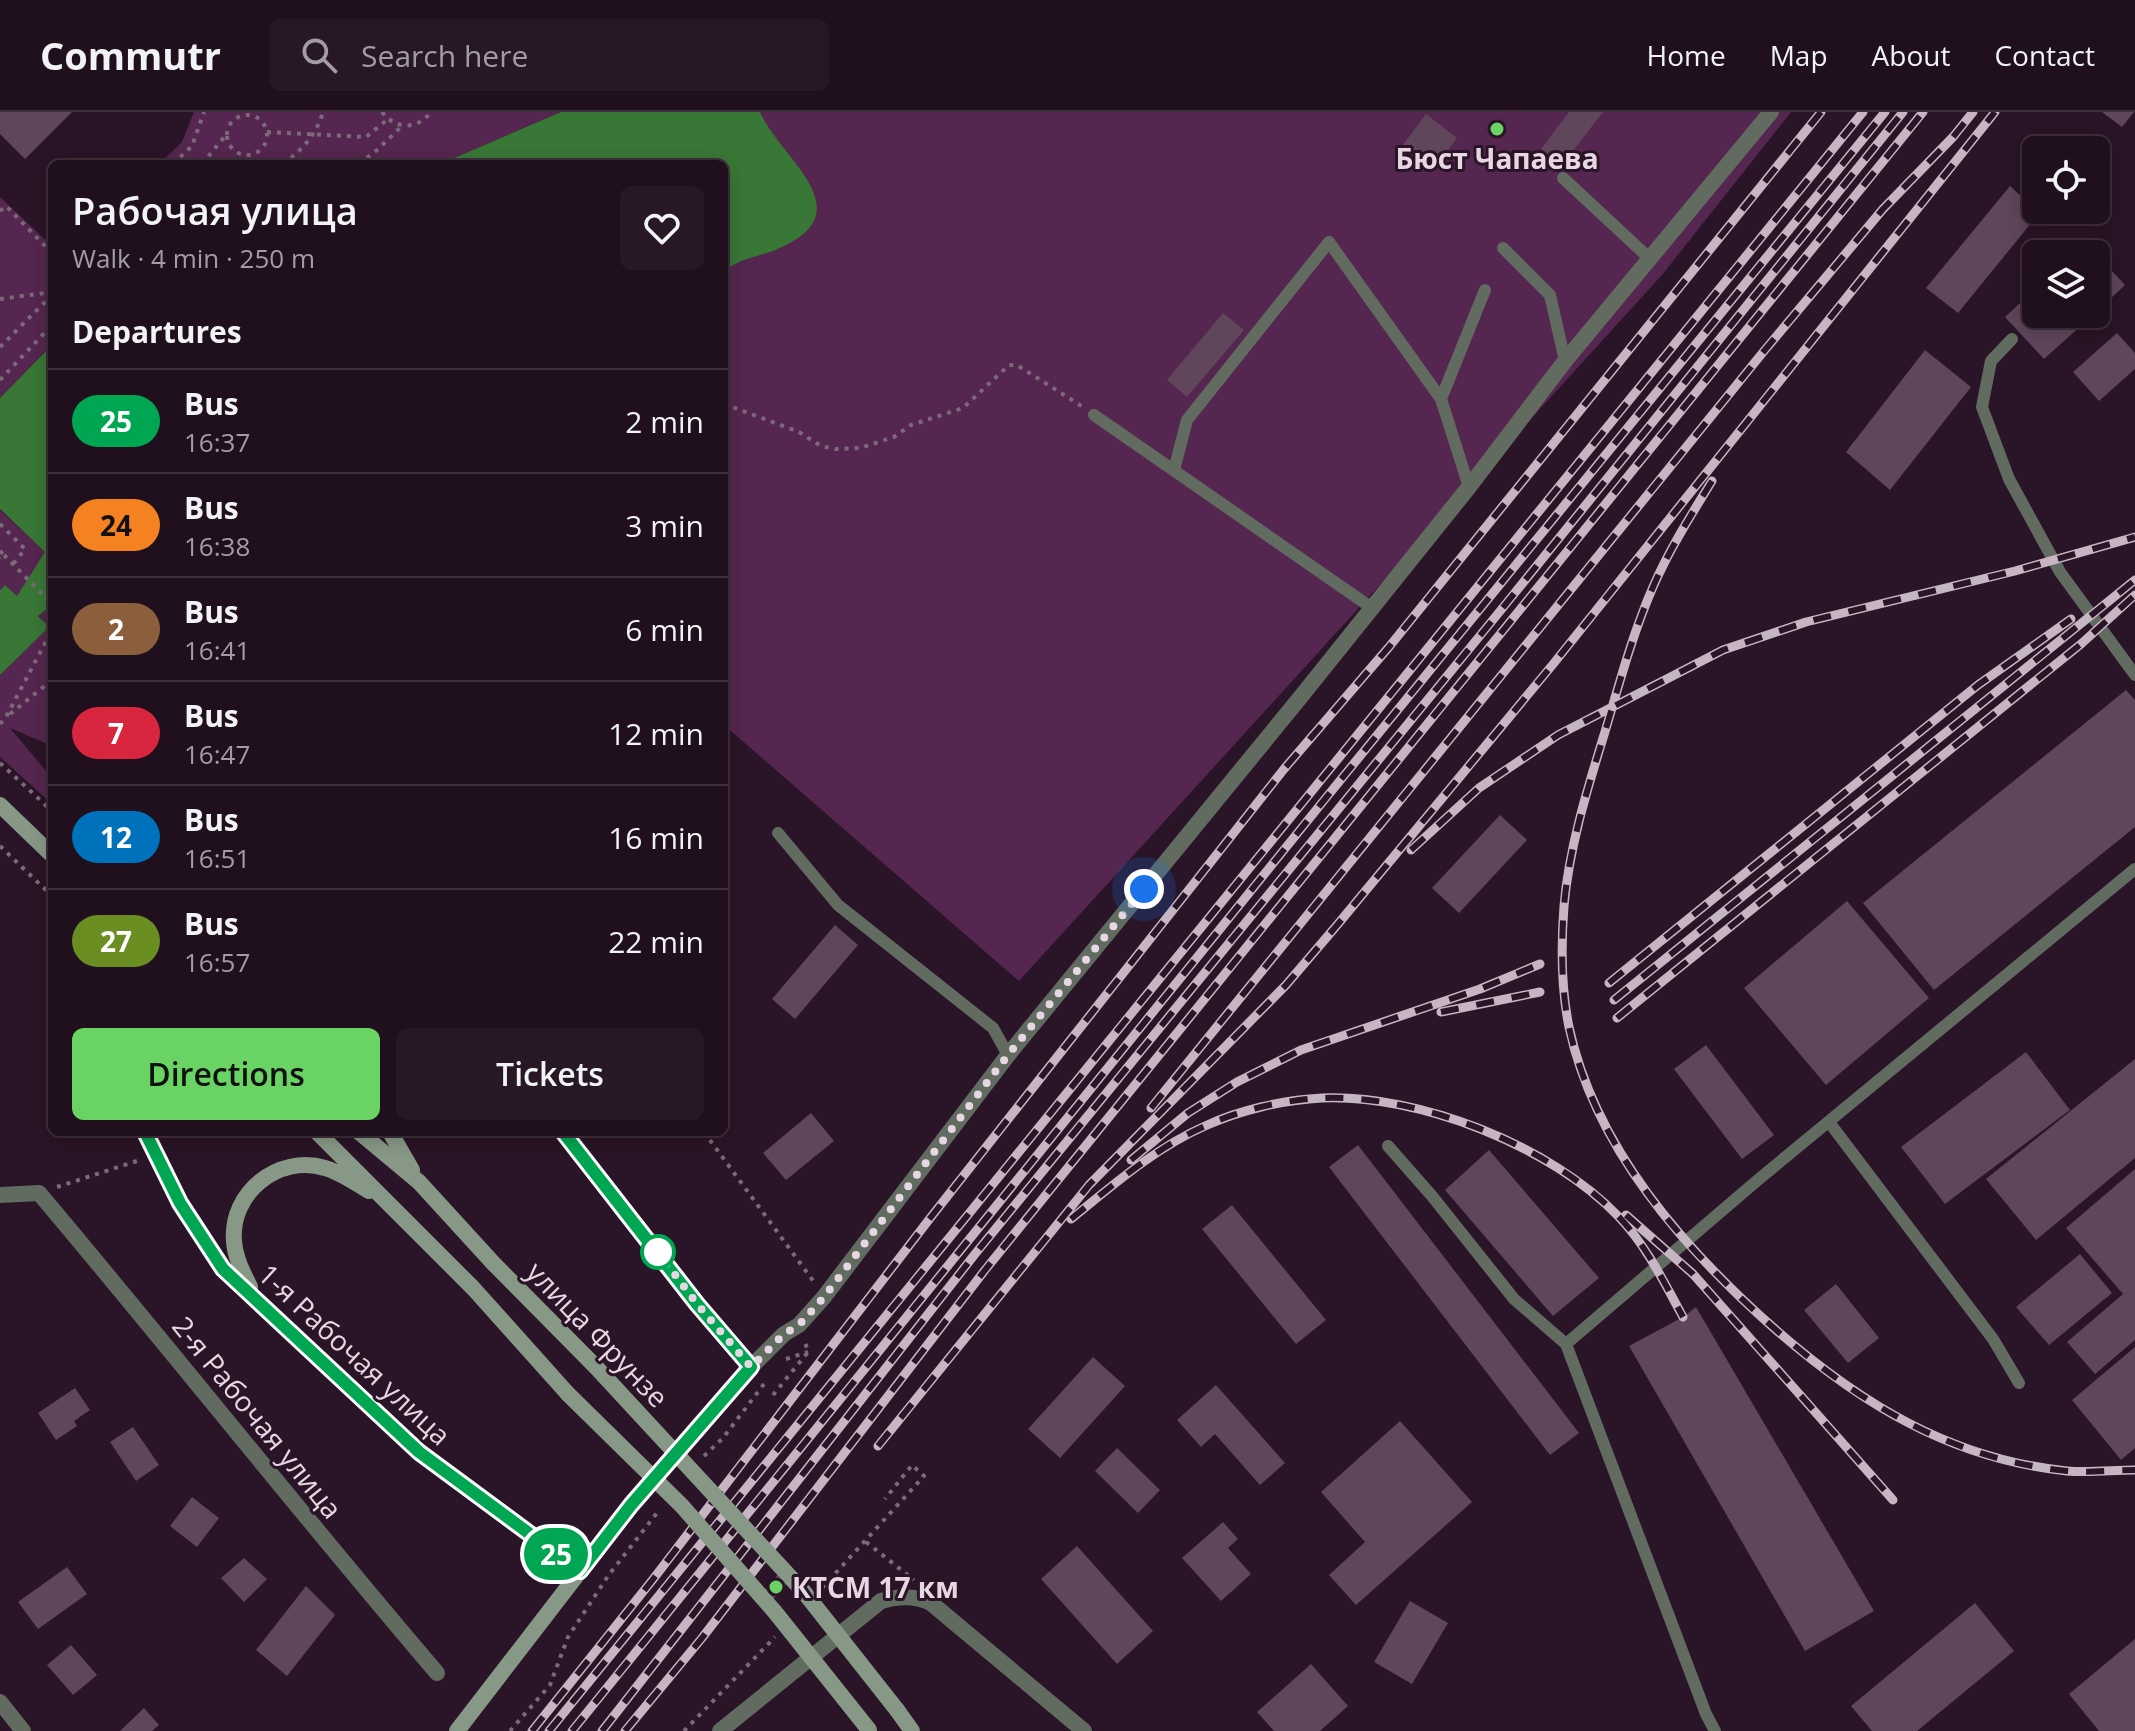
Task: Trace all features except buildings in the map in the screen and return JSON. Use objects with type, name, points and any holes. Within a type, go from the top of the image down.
[{"type":"main road","points":[[0,805],[46,849]]},
{"type":"main road","name":"1-я Рабочая улица","points":[[147,1136],[180,1203],[223,1269],[419,1452],[580,1571]]},
{"type":"main road","name":"улица Фрунзе","points":[[321,1136],[473,1288],[568,1394],[682,1506],[775,1612],[869,1731]]},
{"type":"main road","name":"улица Фрунзе","points":[[364,1136],[419,1182],[804,1592],[912,1731]]},
{"type":"main road","points":[[392,1136],[419,1182]]},
{"type":"main road","points":[[457,1731],[631,1505],[751,1367],[697,1304],[566,1136]]},
{"type":"main road","points":[[254,1296],[235,1253],[234,1223],[246,1196],[267,1175],[295,1165],[324,1167],[391,1203]]},
{"type":"street","points":[[751,1367],[784,1334],[799,1325],[824,1297],[1008,1055],[1372,608],[1565,361],[1771,112]]},
{"type":"street","points":[[0,1195],[39,1193]]},
{"type":"street","name":"2-я Рабочая улица","points":[[39,1193],[186,1368],[319,1535],[437,1673]]},
{"type":"street","points":[[720,1731],[881,1601],[908,1597],[931,1603],[1084,1731]]},
{"type":"street","points":[[0,1702],[23,1731]]},
{"type":"lane","points":[[1563,178],[1649,258]]},
{"type":"lane","points":[[1174,470],[1187,420],[1329,242],[1441,399],[1469,487]]},
{"type":"lane","points":[[1503,248],[1550,295],[1565,361]]},
{"type":"lane","points":[[1441,399],[1485,290]]},
{"type":"lane","points":[[2012,339],[1991,361],[1982,407],[2009,479],[2060,572],[2135,675]]},
{"type":"lane","points":[[1094,415],[1372,608]]},
{"type":"lane","points":[[778,833],[838,905],[993,1028],[1008,1055]]},
{"type":"lane","points":[[1566,1344],[2135,869]]},
{"type":"lane","points":[[1829,1122],[1993,1339],[2019,1383]]},
{"type":"lane","points":[[1388,1146],[1514,1299],[1566,1344],[1694,1685],[1715,1731]]},
{"type":"path","points":[[177,160],[192,146],[204,112]]},
{"type":"path","points":[[288,160],[313,136],[323,112]]},
{"type":"path","points":[[382,112],[402,126],[418,124],[431,112]]},
{"type":"path","points":[[205,160],[235,119],[253,114],[267,132],[262,149],[245,156]]},
{"type":"path","points":[[267,132],[366,137],[388,119]]},
{"type":"path","points":[[364,160],[402,126]]},
{"type":"path","points":[[226,135],[230,147],[248,160]]},
{"type":"path","points":[[0,211],[6,206],[48,249]]},
{"type":"path","points":[[0,299],[48,293]]},
{"type":"path","points":[[0,347],[48,297]]},
{"type":"path","points":[[0,380],[48,329]]},
{"type":"path","points":[[728,405],[799,432],[821,446],[860,448],[894,437],[911,425],[963,408],[1009,365],[1017,365],[1094,415]]},
{"type":"path","points":[[0,524],[25,549],[13,564]]},
{"type":"path","points":[[1,555],[48,600]]},
{"type":"path","points":[[6,717],[48,638]]},
{"type":"path","points":[[0,724],[48,683]]},
{"type":"path","points":[[0,763],[48,807]]},
{"type":"path","points":[[0,846],[48,892]]},
{"type":"path","points":[[707,1136],[824,1297]]},
{"type":"path","points":[[39,1193],[146,1158]]},
{"type":"path","points":[[799,1325],[808,1352]]},
{"type":"path","points":[[782,1360],[808,1352]]},
{"type":"path","points":[[773,1395],[808,1352]]},
{"type":"path","points":[[700,1460],[723,1438],[773,1372]]},
{"type":"path","points":[[885,1499],[906,1472]]},
{"type":"path","points":[[510,1731],[550,1685],[568,1637],[608,1576],[663,1507]]},
{"type":"shaded area","points":[[194,112],[561,112],[449,160],[163,160],[182,142]]},
{"type":"shaded area","points":[[561,112],[760,112],[809,183],[816,200],[816,217],[805,232],[782,247],[728,269],[728,160],[449,160]]},
{"type":"shaded area","points":[[760,112],[1791,112],[1662,275],[1019,981],[728,728],[728,268],[739,260],[781,248],[765,124]]},
{"type":"shaded area","points":[[0,197],[48,242],[48,349],[0,398]]},
{"type":"shaded area","points":[[48,349],[48,608],[38,616],[48,628],[0,675],[0,590],[5,585],[17,596],[45,552],[0,509],[0,398]]},
{"type":"shaded area","points":[[0,510],[46,552],[17,596],[5,585],[0,590]]},
{"type":"shaded area","points":[[48,608],[48,627],[38,616]]},
{"type":"shaded area","points":[[48,627],[48,744],[10,728],[48,773],[48,800],[0,757],[0,675]]},
{"type":"railway","points":[[532,1731],[1284,769],[1389,647],[1821,112]]},
{"type":"railway","points":[[549,1731],[1863,112]]},
{"type":"railway","points":[[572,1731],[1885,112]]},
{"type":"railway","points":[[602,1731],[975,1254],[1903,112]]},
{"type":"railway","points":[[625,1731],[702,1638],[985,1270],[1923,112]]},
{"type":"railway","points":[[1151,1108],[1764,351],[1883,209],[1973,112]]},
{"type":"railway","points":[[878,1446],[1089,1185],[1286,985],[1338,924],[1554,663],[1995,112]]},
{"type":"railway","points":[[1712,481],[1666,560],[1639,623],[1585,798],[1570,863],[1562,936],[1564,997],[1582,1071],[1599,1114],[1648,1193],[1708,1265],[1807,1356],[1875,1404],[1946,1441],[2025,1465],[2067,1471],[2135,1470]]},
{"type":"railway","points":[[1411,850],[1479,788],[1558,735],[1723,650],[1806,622],[2015,571],[2135,537]]},
{"type":"railway","points":[[1614,1000],[2135,580]]},
{"type":"railway","points":[[1617,1018],[2081,644],[2135,595]]},
{"type":"railway","points":[[1609,983],[1978,685],[2071,619]]},
{"type":"railway","points":[[1131,1160],[1188,1113],[1237,1082],[1301,1050],[1480,989],[1540,964]]},
{"type":"railway","points":[[1441,1012],[1540,992]]},
{"type":"railway","points":[[1071,1219],[1169,1145],[1233,1115],[1277,1104],[1322,1098],[1360,1099],[1400,1105],[1481,1129],[1557,1167],[1590,1191],[1618,1216],[1637,1239],[1683,1317]]},
{"type":"railway","points":[[1626,1215],[1693,1274],[1893,1500]]},
{"type":"bus line","name":"25","points":[[147,1136],[180,1203],[223,1269],[419,1452],[580,1571],[631,1505],[751,1367],[697,1304],[566,1136]]},
{"type":"place","name":"Бюст Чапаева","points":[[1497,129]]},
{"type":"place","name":"КТСМ 17 км","points":[[776,1587]]},
{"type":"route","points":[[658,1252],[751,1367],[784,1334],[799,1325],[824,1297],[1008,1055],[1144,889]]}]
